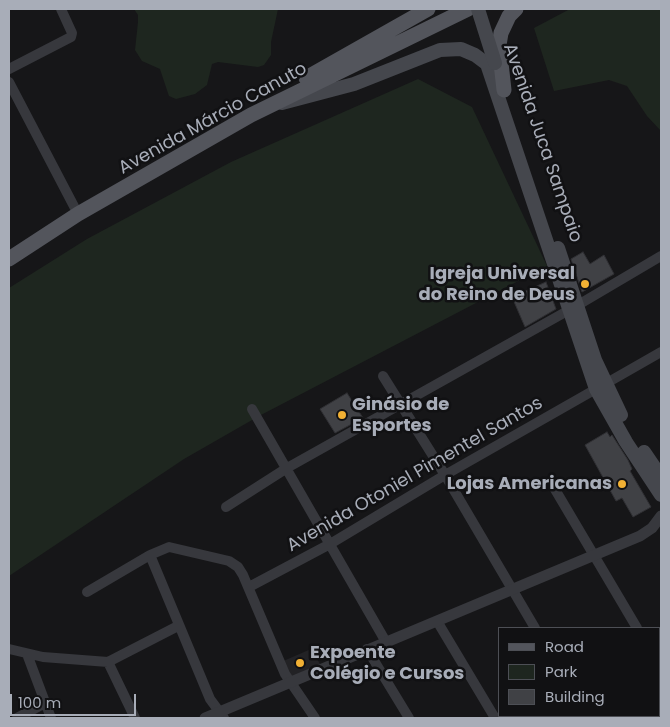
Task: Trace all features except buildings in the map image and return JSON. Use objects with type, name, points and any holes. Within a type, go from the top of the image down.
[{"type":"main road","points":[[251,114],[292,85],[428,9]]},
{"type":"main road","name":"Avenida Márcio Canuto","points":[[9,259],[78,214],[251,114],[468,9]]},
{"type":"main road","name":"Avenida Juca Sampaio","points":[[478,9],[574,308]]},
{"type":"main road","points":[[504,90],[499,45],[500,33],[504,24],[516,9]]},
{"type":"main road","name":"Avenida Juca Sampaio","points":[[269,105],[296,101],[354,84],[440,50],[462,49],[475,55],[487,64],[601,387],[626,442],[661,495]]},
{"type":"main road","name":"Avenida Juca Sampaio","points":[[601,387],[661,477]]},
{"type":"street","points":[[9,70],[69,39],[72,33],[61,9]]},
{"type":"street","points":[[9,82],[78,214]]},
{"type":"street","points":[[226,507],[287,468],[574,308],[661,256]]},
{"type":"street","name":"Avenida Otoniel Pimentel Santos","points":[[249,587],[330,544],[445,475],[661,352]]},
{"type":"street","points":[[383,376],[445,475],[534,627]]},
{"type":"street","points":[[252,409],[386,642]]},
{"type":"street","points":[[554,486],[636,627]]},
{"type":"street","points":[[205,718],[221,715],[290,681],[640,536],[652,528],[661,516]]},
{"type":"street","points":[[87,592],[150,555],[169,547],[229,561],[238,567],[249,587],[285,674],[315,718]]},
{"type":"street","points":[[150,555],[210,699],[221,715]]},
{"type":"street","points":[[438,620],[495,718]]},
{"type":"street","points":[[9,649],[27,654],[108,662],[178,626]]},
{"type":"street","points":[[367,649],[409,718]]},
{"type":"street","points":[[27,654],[51,718]]},
{"type":"street","points":[[108,662],[135,718]]},
{"type":"street","points":[[17,718],[45,703]]},
{"type":"shaded area","name":"Expoente Colégio e Cursos","points":[[311,649],[320,664],[288,679],[281,662]]},
{"type":"green space","points":[[134,9],[278,9],[271,42],[271,55],[264,65],[258,67],[218,62],[212,64],[207,85],[195,94],[176,99],[169,96],[160,69],[142,61],[135,50],[138,15]]},
{"type":"green space","points":[[570,9],[661,9],[661,131],[647,116],[627,86],[609,80],[554,91],[534,28]]},
{"type":"green space","points":[[418,79],[472,107],[547,266],[259,416],[184,459],[9,576],[9,288],[87,239],[231,162]]},
{"type":"place","name":"Igreja Universal do Reino de Deus","points":[[585,284]]},
{"type":"place","name":"Ginásio de Esportes","points":[[342,415]]},
{"type":"place","name":"Lojas Americanas","points":[[622,484]]},
{"type":"place","name":"Expoente Colégio e Cursos","points":[[300,663]]}]
